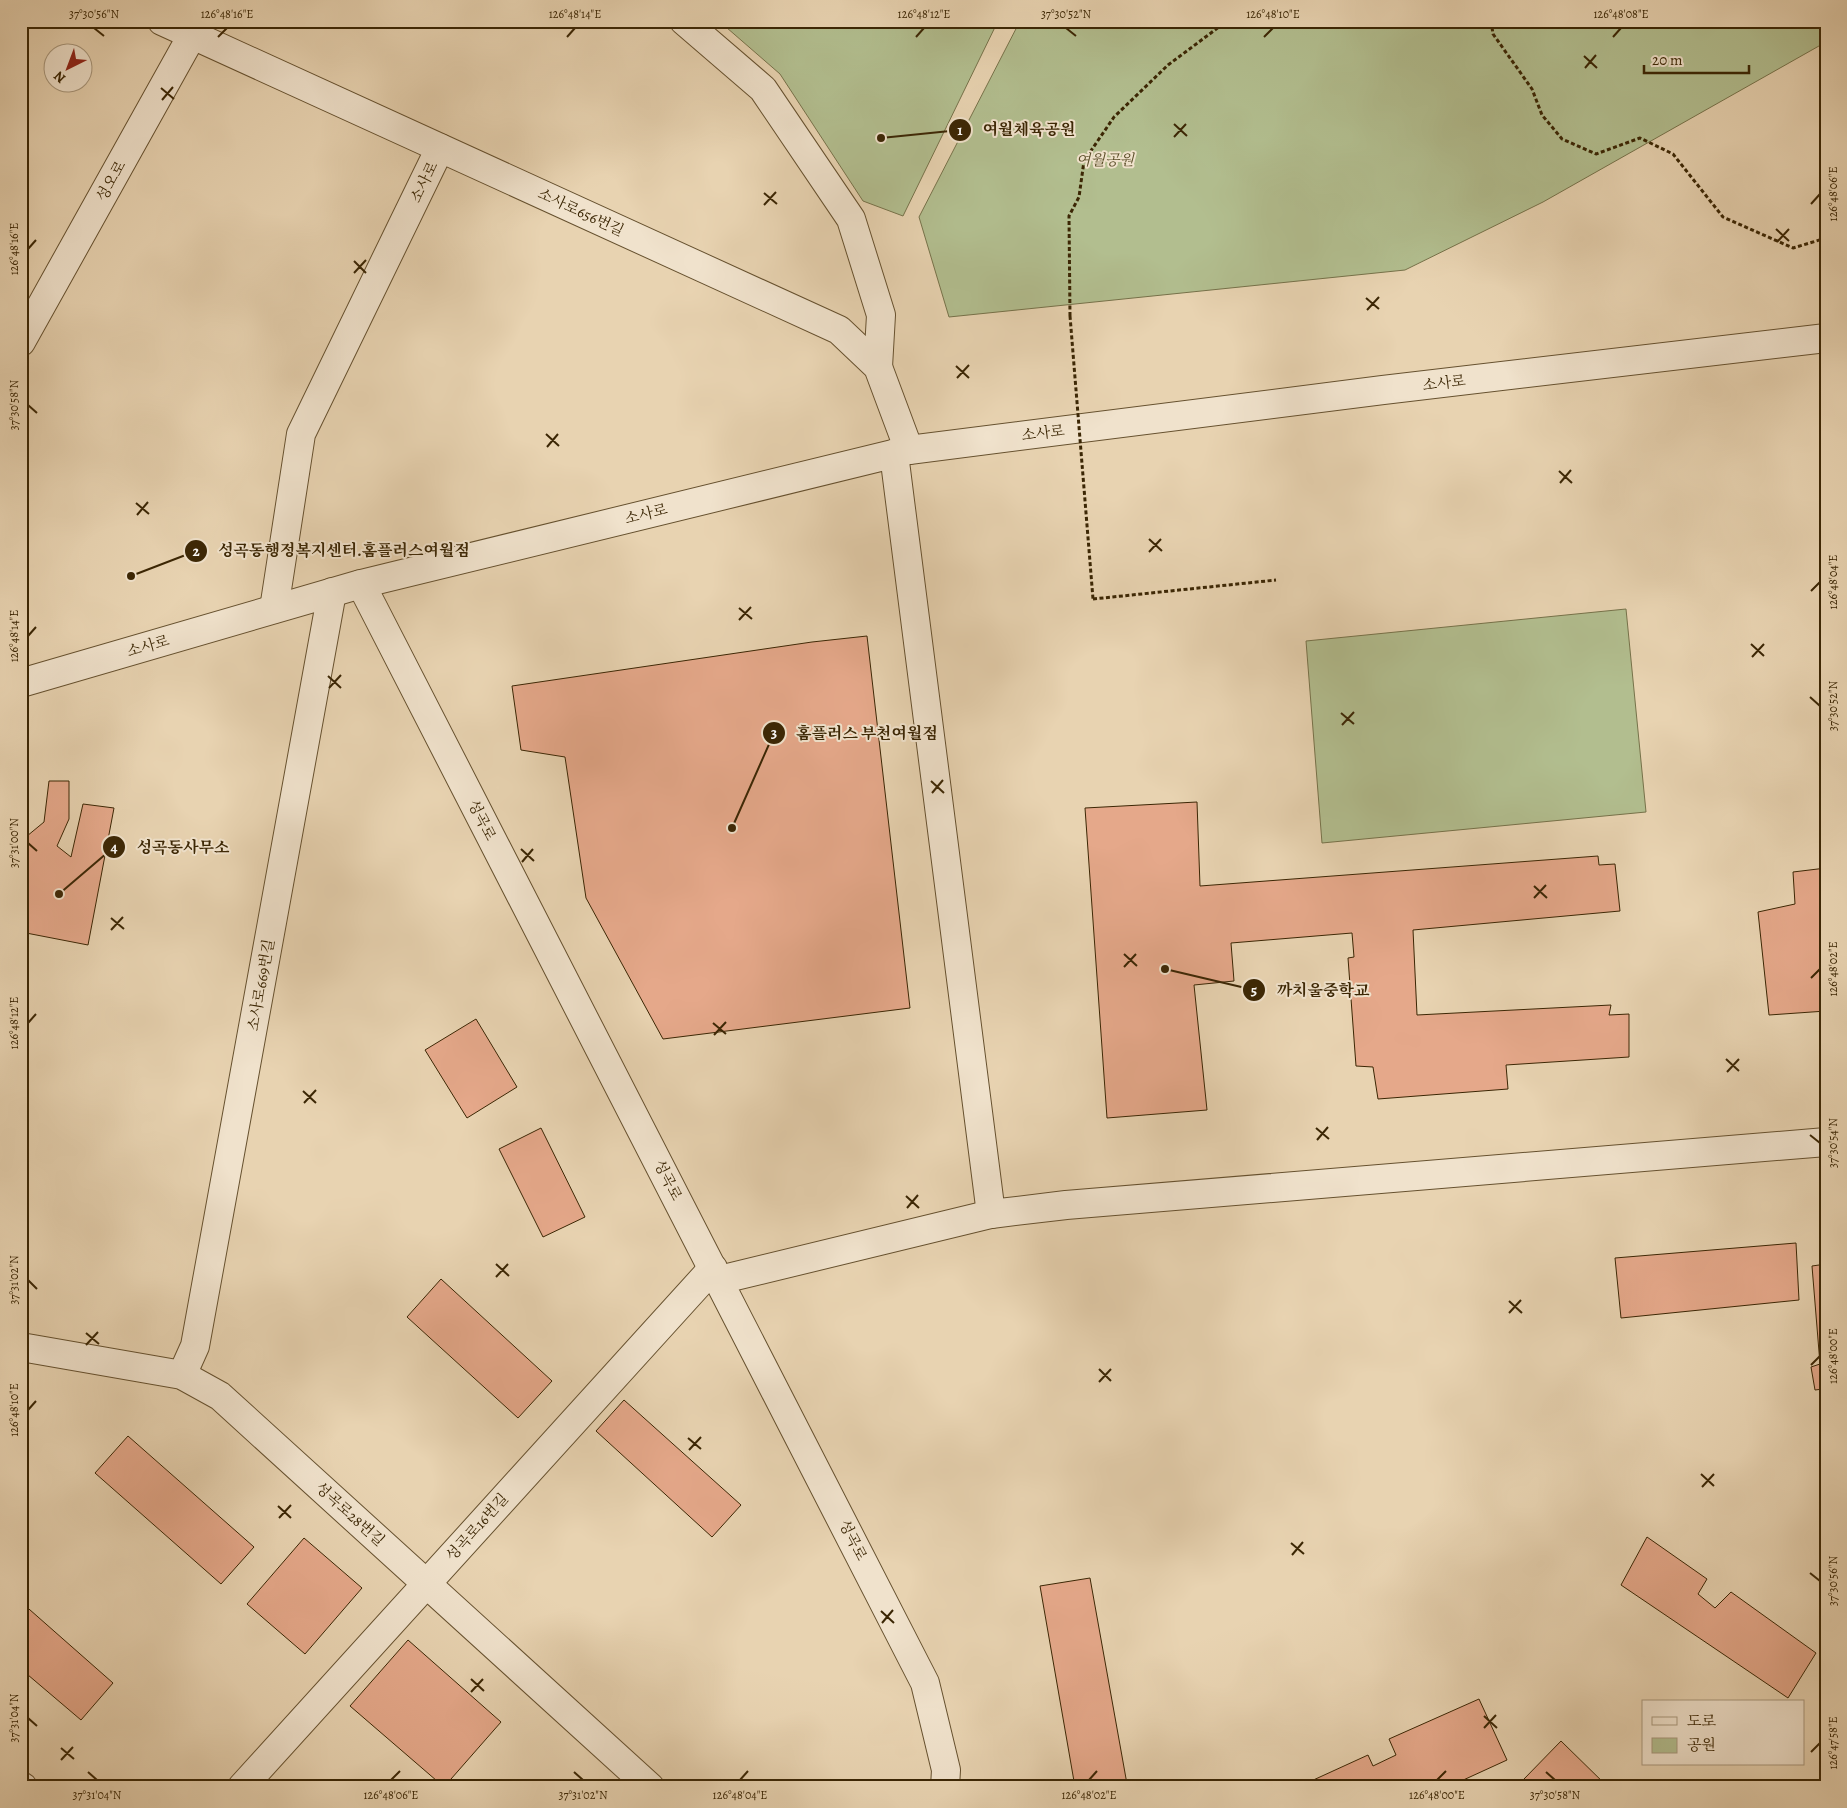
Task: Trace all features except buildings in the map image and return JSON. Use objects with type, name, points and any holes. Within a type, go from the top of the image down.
[{"type":"street","name":"소사로656번길","points":[[162,21],[196,28],[440,148],[839,330],[878,366],[901,452],[991,1214]]},
{"type":"street","points":[[684,21],[763,89],[851,219],[880,315],[878,366]]},
{"type":"street","name":"성오로","points":[[21,342],[196,28]]},
{"type":"street","name":"소사로","points":[[274,609],[301,434],[440,148]]},
{"type":"street","name":"소사로","points":[[21,683],[361,584],[901,452],[1383,390],[1826,338]]},
{"type":"street","name":"성곡로","points":[[361,584],[925,1682],[946,1770],[945,1787]]},
{"type":"street","name":"소사로669번길","points":[[182,1375],[195,1346],[332,592]]},
{"type":"street","points":[[716,1274],[991,1214],[1066,1205],[1826,1142]]},
{"type":"street","name":"성곡로16번길","points":[[242,1787],[426,1583],[716,1274]]},
{"type":"street","name":"성곡로28번길","points":[[21,1347],[182,1375],[220,1396],[426,1583],[634,1782]]},
{"type":"path","points":[[1227,21],[1168,65],[1114,118],[1084,161],[1079,197],[1068,216],[1070,316],[1093,599],[1276,580]]},
{"type":"path","points":[[1491,21],[1493,34],[1532,89],[1542,115],[1562,139],[1596,154],[1640,138],[1673,154],[1723,217],[1793,248],[1826,238]]},
{"type":"green space","points":[[719,21],[998,21],[903,216],[863,201],[780,74]]},
{"type":"green space","name":"여월공원","points":[[1020,21],[1826,21],[1826,42],[1543,202],[1405,270],[949,317],[919,217]]},
{"type":"green space","points":[[1626,609],[1646,812],[1322,843],[1306,641]]},
{"type":"place","name":"여월체육공원","points":[[881,138]]},
{"type":"place","name":"성곡동행정복지센터.홈플러스여월점","points":[[131,576]]},
{"type":"place","name":"홈플러스 부천여월점","points":[[732,828]]},
{"type":"place","name":"성곡동사무소","points":[[59,894]]},
{"type":"place","name":"까치울중학교","points":[[1165,969]]}]
